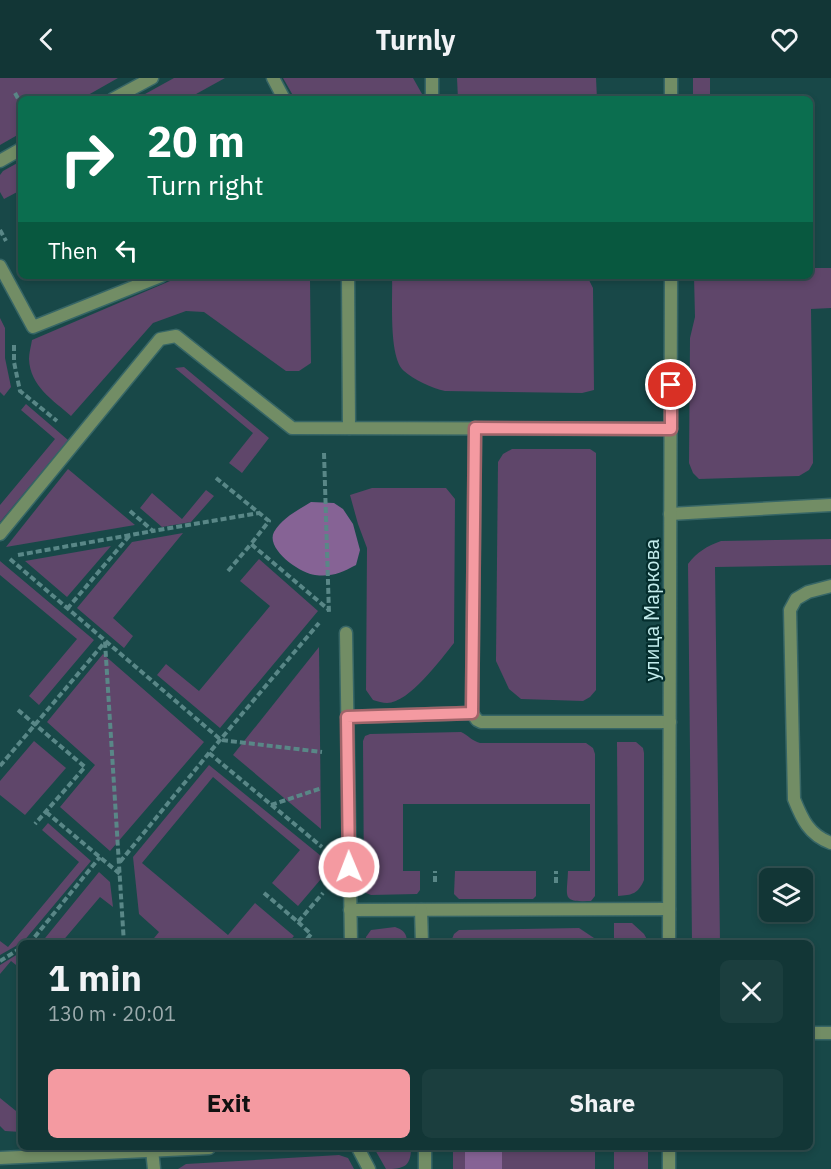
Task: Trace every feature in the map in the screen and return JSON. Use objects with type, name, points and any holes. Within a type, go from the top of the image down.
[{"type":"street","points":[[119,96],[152,78]]},
{"type":"street","points":[[273,78],[282,96]]},
{"type":"street","points":[[671,78],[671,96]]},
{"type":"street","points":[[430,80],[432,96]]},
{"type":"street","points":[[0,161],[18,151]]},
{"type":"street","points":[[0,266],[33,327],[153,279]]},
{"type":"street","points":[[348,279],[349,428]]},
{"type":"street","name":"улица Маркова","points":[[669,940],[671,279]]},
{"type":"street","points":[[0,534],[160,339],[176,336],[292,428],[671,429]]},
{"type":"street","points":[[475,428],[472,713],[481,722],[670,722]]},
{"type":"street","points":[[670,514],[831,505]]},
{"type":"street","points":[[831,586],[808,592],[796,599],[790,610],[794,799],[808,827],[819,839],[831,843]]},
{"type":"street","points":[[346,633],[351,940]]},
{"type":"street","points":[[347,717],[472,713]]},
{"type":"street","points":[[350,910],[669,909]]},
{"type":"street","points":[[421,910],[422,940]]},
{"type":"street","points":[[813,1033],[831,1033]]},
{"type":"street","points":[[0,1158],[152,1150],[154,1169]]},
{"type":"street","points":[[359,1150],[369,1169]]},
{"type":"street","points":[[425,1150],[425,1169]]},
{"type":"street","points":[[669,1150],[669,1169]]},
{"type":"path","points":[[15,93],[18,98]]},
{"type":"path","points":[[20,391],[78,439]]},
{"type":"path","points":[[120,862],[329,610],[323,428]]},
{"type":"path","points":[[216,478],[269,521],[228,571]]},
{"type":"path","points":[[130,511],[153,531]]},
{"type":"path","points":[[259,513],[7,557],[221,740],[331,753]]},
{"type":"path","points":[[67,609],[131,535]]},
{"type":"path","points":[[251,544],[329,610]]},
{"type":"path","points":[[0,766],[105,641]]},
{"type":"path","points":[[105,641],[124,940]]},
{"type":"path","points":[[18,710],[85,767],[36,824]]},
{"type":"path","points":[[209,753],[323,848]]},
{"type":"path","points":[[271,805],[331,784]]},
{"type":"path","points":[[46,812],[120,874]]},
{"type":"path","points":[[32,940],[100,858]]},
{"type":"path","points":[[298,922],[311,934],[306,940]]},
{"type":"path","points":[[0,961],[18,951]]},
{"type":"shaded area","points":[[0,78],[118,78],[86,96],[18,96],[18,135],[0,145]]},
{"type":"shaded area","points":[[174,78],[225,78],[192,96],[141,96]]},
{"type":"shaded area","points":[[283,78],[413,78],[422,94],[422,96],[293,96]]},
{"type":"shaded area","points":[[457,78],[596,78],[597,96],[458,96]]},
{"type":"shaded area","points":[[693,78],[710,78],[710,96],[693,96]]},
{"type":"shaded area","points":[[18,163],[18,192],[4,199],[0,192],[0,175]]},
{"type":"shaded area","points":[[813,268],[831,268],[831,308],[811,309],[813,463],[809,470],[799,476],[699,479],[693,473],[689,463],[690,338],[695,317],[694,279],[813,279]]},
{"type":"shaded area","points":[[311,279],[311,363],[299,371],[286,371],[204,312],[186,311],[153,323],[71,416],[38,385],[30,369],[32,340],[170,281]]},
{"type":"shaded area","points":[[392,279],[588,279],[593,288],[594,390],[582,393],[445,391],[429,386],[404,371],[396,354],[392,327]]},
{"type":"shaded area","points":[[0,318],[5,328],[5,358],[11,387],[4,396],[0,392]]},
{"type":"shaded area","points":[[184,367],[269,438],[242,473],[229,463],[253,433],[175,368]]},
{"type":"shaded area","points":[[26,404],[68,440],[0,522],[0,505],[55,439],[21,410]]},
{"type":"shaded area","points":[[512,449],[590,449],[596,453],[596,690],[583,701],[521,699],[509,689],[496,661],[498,462],[503,454]]},
{"type":"shaded area","points":[[68,469],[135,525],[6,547]]},
{"type":"shaded area","points":[[372,488],[446,488],[455,499],[454,643],[414,688],[396,701],[387,703],[373,700],[366,690],[367,548],[350,495]]},
{"type":"shaded area","points":[[206,490],[214,496],[191,522],[162,527],[140,508],[152,493],[182,519]]},
{"type":"shaded area","points":[[311,502],[334,503],[343,509],[353,524],[360,550],[356,565],[336,574],[315,575],[301,570],[279,553],[273,539],[277,527],[286,518]]},
{"type":"shaded area","points":[[183,533],[113,618],[133,636],[124,648],[77,608],[132,542]]},
{"type":"shaded area","points":[[831,539],[831,565],[715,567],[720,940],[692,940],[688,564],[703,550],[721,541]]},
{"type":"shaded area","points":[[111,546],[67,597],[25,561]]},
{"type":"shaded area","points":[[259,559],[318,611],[220,728],[157,675],[166,664],[199,691],[270,606],[240,581]]},
{"type":"shaded area","points":[[0,561],[94,640],[39,705],[29,696],[77,639],[0,575]]},
{"type":"shaded area","points":[[319,647],[321,829],[233,755]]},
{"type":"shaded area","points":[[103,654],[204,742],[110,851],[60,807],[95,765],[47,722]]},
{"type":"shaded area","points":[[461,732],[480,743],[586,743],[593,748],[595,754],[595,896],[591,901],[575,901],[570,899],[567,893],[568,871],[590,871],[590,804],[403,804],[403,871],[420,871],[420,890],[417,894],[371,895],[366,893],[364,889],[363,741],[365,736]]},
{"type":"shaded area","points":[[34,741],[66,768],[25,815],[0,795],[0,781]]},
{"type":"shaded area","points":[[617,742],[636,742],[643,748],[644,753],[644,880],[634,893],[618,896]]},
{"type":"shaded area","points":[[209,765],[321,856],[321,879],[298,906],[272,883],[300,850],[213,777],[142,863],[228,935],[255,903],[294,936],[291,940],[152,940],[159,932],[139,914],[133,857]]},
{"type":"shaded area","points":[[48,823],[91,861],[25,940],[18,940],[18,945],[0,955],[0,941],[8,947],[79,862],[42,830]]},
{"type":"shaded area","points":[[455,871],[536,871],[536,896],[533,899],[459,899],[454,894]]},
{"type":"shaded area","points":[[99,872],[110,882],[113,907],[100,897],[64,940],[43,940]]},
{"type":"shaded area","points":[[614,923],[632,923],[647,940],[614,940]]},
{"type":"shaded area","points":[[395,927],[404,933],[406,940],[366,940],[371,930]]},
{"type":"shaded area","points":[[579,928],[594,940],[452,940],[459,930]]},
{"type":"shaded area","points":[[474,938],[577,940],[471,940]]},
{"type":"shaded area","points":[[18,954],[18,967],[11,961],[0,974],[0,965]]},
{"type":"shaded area","points":[[0,1098],[18,1113],[18,1132],[5,1131],[0,1126]]},
{"type":"shaded area","points":[[375,1150],[411,1150],[405,1166],[386,1169]]},
{"type":"shaded area","points":[[453,1150],[595,1150],[595,1169],[453,1169]]},
{"type":"shaded area","points":[[465,1150],[502,1150],[502,1169],[465,1169]]},
{"type":"shaded area","points":[[614,1150],[648,1150],[648,1169],[614,1169]]},
{"type":"shaded area","points":[[339,1155],[348,1158],[354,1169],[178,1169],[186,1164]]},
{"type":"route","points":[[349,867],[347,717],[472,713],[475,428],[671,429],[671,385]]}]
